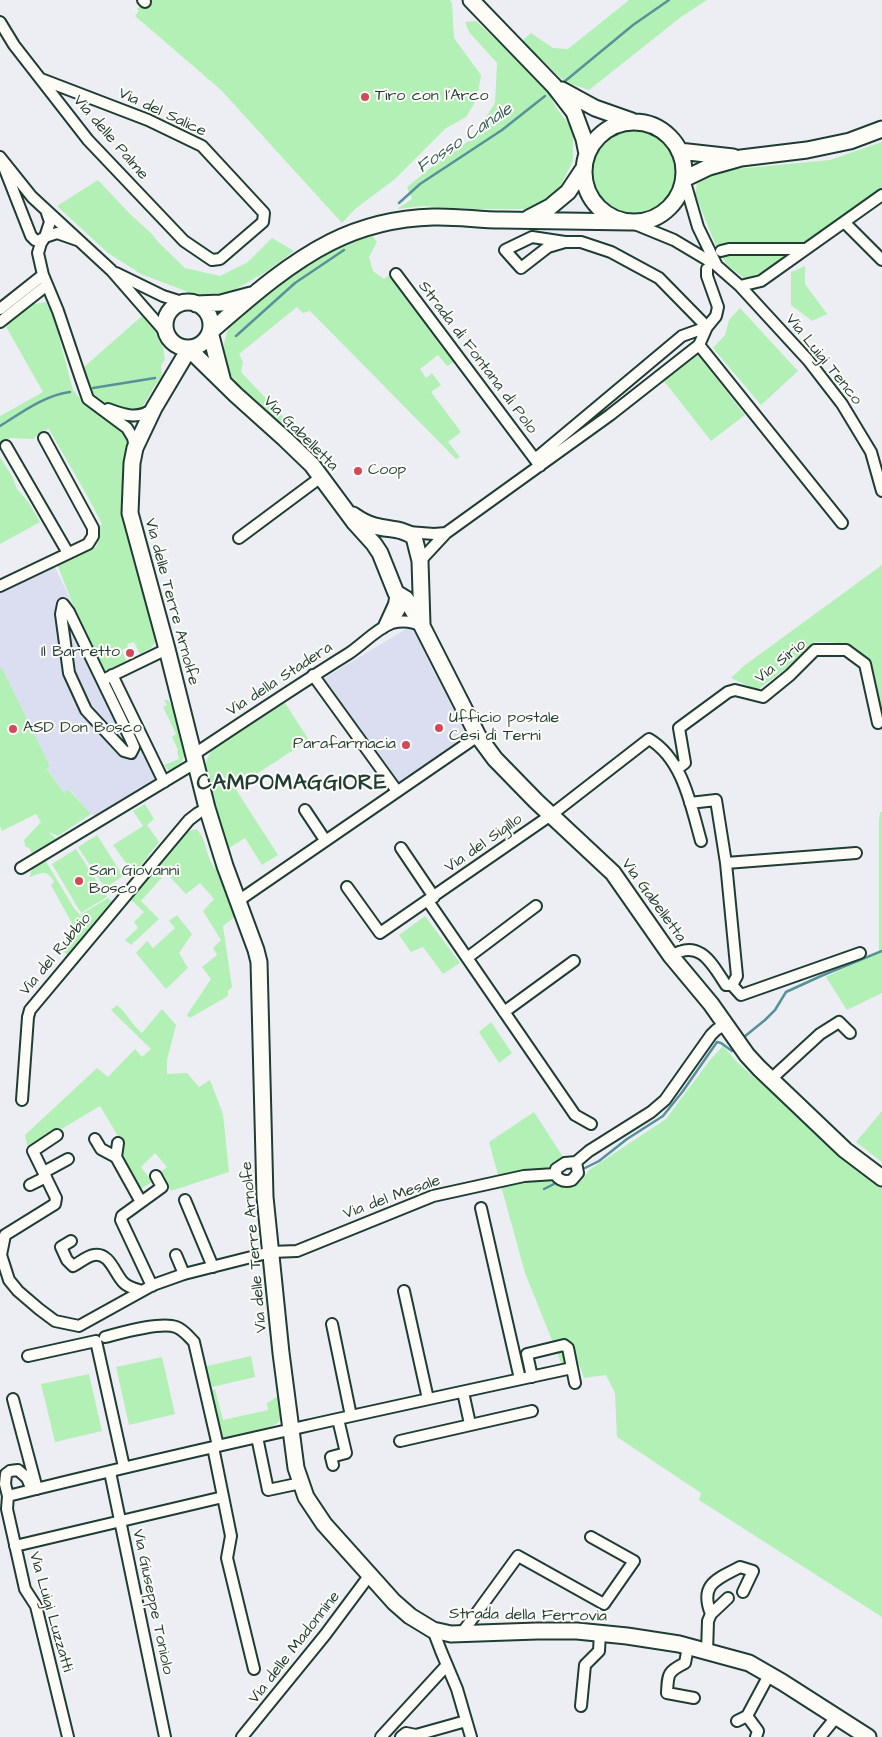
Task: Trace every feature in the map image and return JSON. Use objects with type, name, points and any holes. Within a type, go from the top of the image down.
[{"type":"street","points":[[471,0],[554,86],[574,112],[584,139],[585,184],[591,198],[601,210],[614,219],[630,222]]},
{"type":"street","name":"Via delle Palme","points":[[0,22],[14,45],[88,140],[184,241],[212,260]]},
{"type":"street","name":"Via del Salice","points":[[41,79],[148,120],[202,146],[264,213],[263,222],[220,259],[212,260]]},
{"type":"street","points":[[0,157],[46,212],[111,270],[167,336],[178,346],[189,349],[202,344],[210,332],[254,294],[314,251],[385,222],[435,216],[502,220],[630,222],[645,221],[659,216],[671,206],[680,194],[684,179],[679,151],[672,139],[661,130],[648,124],[634,122],[595,108],[573,98],[554,86]]},
{"type":"street","points":[[526,220],[550,208],[568,192],[594,141],[605,131],[619,124],[634,122]]},
{"type":"street","points":[[684,179],[710,167],[742,158],[816,149],[850,141],[882,129]]},
{"type":"street","points":[[679,151],[742,158]]},
{"type":"street","points":[[0,157],[31,236],[38,241],[57,233],[77,240]]},
{"type":"street","name":"Via Luigi Tenco","points":[[684,179],[698,227],[716,265]]},
{"type":"street","points":[[740,286],[761,280],[882,195]]},
{"type":"street","points":[[46,212],[50,222],[46,238],[41,243],[38,253],[45,280],[58,311],[88,399],[127,428],[133,438],[135,448]]},
{"type":"street","name":"Via Luigi Tenco","points":[[630,222],[674,240],[716,265],[740,286],[808,360],[842,404],[871,452],[882,491]]},
{"type":"street","points":[[844,222],[882,260]]},
{"type":"street","points":[[565,242],[548,247],[521,268],[505,250],[532,237],[565,242],[581,242],[611,252],[659,278],[707,327]]},
{"type":"street","points":[[720,251],[729,249],[804,249]]},
{"type":"street","points":[[111,270],[163,296],[191,303],[204,309],[209,316],[211,324],[210,332],[219,379]]},
{"type":"street","name":"Strada di Fontana di Polo","points":[[537,462],[610,415],[699,344],[707,327],[716,316],[718,307],[707,276],[707,270]]},
{"type":"street","name":"Strada di Fontana di Polo","points":[[396,274],[537,462]]},
{"type":"street","points":[[0,309],[45,280]]},
{"type":"street","points":[[0,322],[45,280]]},
{"type":"street","points":[[167,336],[164,325],[166,317],[170,310],[177,305],[221,303],[254,294]]},
{"type":"street","points":[[215,354],[217,335],[224,320]]},
{"type":"street","name":"Strada di Fontana di Polo","points":[[420,561],[446,533],[537,462],[682,336],[707,327]]},
{"type":"street","name":"Via delle Terre Arnolfe","points":[[167,336],[172,360],[170,379]]},
{"type":"street","points":[[699,344],[842,523]]},
{"type":"street","name":"Via delle Terre Arnolfe","points":[[189,349],[154,408],[135,448],[132,463],[130,513],[207,808],[259,962],[265,1197],[290,1429],[296,1468],[315,1512],[342,1546],[394,1602],[410,1616],[434,1630]]},
{"type":"street","name":"Via Gabelletta","points":[[189,349],[312,465],[380,553],[401,596],[422,626],[478,736],[495,759],[613,873],[671,956],[707,999],[747,1055],[770,1080],[844,1150],[882,1178]]},
{"type":"street","points":[[170,379],[187,367],[199,368],[219,379]]},
{"type":"street","points":[[97,406],[133,416],[145,414],[154,408]]},
{"type":"street","points":[[0,586],[88,544],[93,536],[93,528],[44,438]]},
{"type":"street","points":[[6,446],[68,553]]},
{"type":"street","points":[[239,538],[321,477]]},
{"type":"street","name":"Via Gabelletta","points":[[348,512],[364,522],[401,531],[414,537],[420,561],[422,626]]},
{"type":"street","points":[[380,553],[382,540],[387,534],[401,531],[434,534],[446,533]]},
{"type":"street","points":[[401,596],[417,595],[421,591]]},
{"type":"street","name":"Via della Stadera","points":[[194,759],[313,675],[350,653],[388,626],[394,604],[401,596]]},
{"type":"street","points":[[63,604],[69,612],[101,680],[134,747],[131,753],[124,752],[86,710],[79,695],[69,673],[61,611],[63,604]]},
{"type":"street","points":[[388,626],[406,621],[422,626]]},
{"type":"street","points":[[101,680],[167,649]]},
{"type":"street","name":"Via Sirio","points":[[677,769],[685,764],[679,728],[728,692],[735,690],[763,697],[790,675],[815,650],[846,650],[865,664],[878,723]]},
{"type":"street","points":[[112,675],[164,782]]},
{"type":"street","points":[[313,675],[397,791]]},
{"type":"street","points":[[238,901],[478,736]]},
{"type":"street","points":[[551,815],[649,739],[666,752],[677,769],[690,803],[701,841]]},
{"type":"street","points":[[21,868],[164,782],[194,759]]},
{"type":"street","points":[[690,803],[716,800],[726,863],[737,976],[732,985]]},
{"type":"street","name":"Via del Rubbio","points":[[22,1100],[30,1010],[190,820],[207,808]]},
{"type":"street","points":[[305,810],[325,840]]},
{"type":"street","name":"Via del Sigillo","points":[[347,887],[380,933],[551,815]]},
{"type":"street","points":[[401,848],[467,958],[504,1012],[575,1115],[591,1124]]},
{"type":"street","points":[[726,863],[856,853]]},
{"type":"street","points":[[467,958],[536,906]]},
{"type":"street","points":[[671,956],[676,952],[689,950],[706,956],[726,985],[732,985],[741,995],[860,953]]},
{"type":"street","points":[[504,1012],[574,961]]},
{"type":"street","points":[[770,1080],[820,1034],[838,1022],[850,1033]]},
{"type":"street","name":"Via del Mesale","points":[[555,1174],[556,1169],[560,1166],[565,1163],[576,1162],[651,1112],[665,1100],[711,1035],[725,1024]]},
{"type":"street","points":[[45,1175],[33,1151],[58,1135]]},
{"type":"street","points":[[95,1139],[101,1149],[116,1157],[141,1202]]},
{"type":"street","points":[[116,1157],[118,1143]]},
{"type":"street","points":[[30,1185],[68,1159]]},
{"type":"street","name":"Via del Mesale","points":[[555,1174],[556,1177],[564,1181],[572,1180],[578,1173],[576,1162]]},
{"type":"street","name":"Via del Mesale","points":[[45,1175],[56,1198],[55,1204],[5,1235],[1,1255],[9,1280],[18,1291],[55,1321],[79,1326],[150,1287],[184,1274],[271,1252],[297,1251],[433,1196],[524,1176],[555,1174]]},
{"type":"street","points":[[150,1287],[121,1220],[122,1216],[162,1187],[156,1176]]},
{"type":"street","points":[[185,1200],[213,1267]]},
{"type":"street","points":[[481,1208],[520,1379]]},
{"type":"street","points":[[129,1228],[150,1287]]},
{"type":"street","points":[[71,1241],[61,1247],[67,1260],[73,1266],[94,1255],[103,1257],[110,1262],[127,1286],[150,1287]]},
{"type":"street","points":[[176,1254],[184,1274]]},
{"type":"street","points":[[404,1292],[428,1399]]},
{"type":"street","points":[[105,1337],[164,1324],[175,1326],[186,1332],[194,1342],[216,1447],[231,1536],[227,1558],[254,1669]]},
{"type":"street","points":[[332,1324],[351,1416]]},
{"type":"street","points":[[28,1356],[96,1341],[124,1467]]},
{"type":"street","points":[[532,1377],[527,1354],[564,1345],[568,1348],[575,1384]]},
{"type":"street","points":[[8,1496],[290,1429],[572,1368]]},
{"type":"street","points":[[463,1392],[470,1424]]},
{"type":"street","points":[[13,1399],[35,1490]]},
{"type":"street","points":[[400,1442],[470,1424],[532,1411]]},
{"type":"street","points":[[333,1465],[331,1457],[346,1453],[338,1419]]},
{"type":"street","points":[[257,1437],[268,1490],[301,1483]]},
{"type":"street","name":"Via Luigi Luzzatti","points":[[35,1490],[27,1478],[18,1470],[10,1471],[6,1474],[7,1509],[15,1546],[26,1589],[36,1606],[68,1737]]},
{"type":"street","name":"Via Giuseppe Toniolo","points":[[110,1472],[165,1737]]},
{"type":"street","points":[[15,1546],[223,1497]]},
{"type":"street","points":[[440,1651],[457,1634],[518,1556],[604,1604],[634,1561],[591,1537]]},
{"type":"street","points":[[711,1614],[706,1603],[708,1590],[712,1582],[740,1567],[753,1571],[743,1592]]},
{"type":"street","name":"Via delle Madonnine","points":[[242,1737],[325,1635],[369,1576]]},
{"type":"street","points":[[707,1652],[708,1621],[711,1614],[728,1598]]},
{"type":"street","points":[[434,1630],[440,1651],[457,1689],[470,1737]]},
{"type":"street","name":"Strada della Ferrovia","points":[[434,1630],[457,1634],[537,1631],[600,1633],[688,1647],[749,1664],[769,1674],[868,1737]]},
{"type":"street","points":[[581,1706],[585,1665],[599,1651],[600,1633]]},
{"type":"street","points":[[688,1647],[685,1663],[671,1670],[668,1676],[667,1693],[694,1698]]},
{"type":"street","points":[[381,1737],[446,1665]]},
{"type":"street","points":[[737,1721],[747,1716],[769,1674]]},
{"type":"street","points":[[747,1716],[758,1731],[756,1737]]},
{"type":"street","points":[[820,1737],[837,1716]]},
{"type":"street","points":[[401,1737],[406,1733],[416,1736],[466,1721]]},
{"type":"shaded area","points":[[54,565],[156,777],[156,782],[97,817],[91,814],[70,790],[64,793],[47,768],[50,766],[2,668],[0,669],[0,592]]},
{"type":"shaded area","points":[[411,626],[467,737],[397,786],[323,679]]},
{"type":"green space","points":[[146,0],[450,0],[452,4],[454,38],[481,75],[477,99],[466,117],[446,128],[395,179],[355,209],[342,223],[221,90],[135,16],[139,11],[137,9]]},
{"type":"green space","points":[[629,0],[707,0],[681,17],[589,90],[565,82],[522,41],[531,33],[553,48],[568,49]]},
{"type":"green space","points":[[476,21],[544,84],[557,109],[573,130],[573,161],[557,192],[526,209],[471,209],[424,206],[397,209],[412,199],[407,187],[440,160],[473,138],[495,103],[497,63],[469,32],[465,22]]},
{"type":"green space","points":[[633,130],[649,134],[663,143],[672,157],[676,173],[672,189],[663,203],[649,212],[633,216],[617,212],[603,203],[594,189],[590,173],[594,157],[603,143],[617,134]]},
{"type":"green space","points":[[882,142],[882,190],[763,272],[745,279],[726,264],[716,246],[695,194],[698,179],[726,170],[830,160]]},
{"type":"green space","points":[[98,180],[185,268],[220,276],[248,262],[272,238],[294,251],[269,270],[231,292],[196,295],[141,274],[108,253],[57,206]]},
{"type":"green space","points":[[370,233],[377,242],[369,257],[373,271],[384,279],[391,274],[441,341],[438,342],[454,362],[447,366],[438,355],[420,369],[426,378],[432,373],[441,385],[431,392],[461,432],[448,442],[460,457],[456,459],[310,311],[303,313],[297,307],[239,354],[243,362],[241,372],[292,426],[294,437],[248,397],[228,373],[224,360],[224,348],[230,324],[317,256]]},
{"type":"green space","points":[[805,266],[805,284],[827,314],[812,321],[791,305],[791,272]]},
{"type":"green space","points":[[46,302],[53,315],[73,390],[86,406],[121,429],[128,446],[123,467],[121,512],[154,631],[155,642],[151,648],[140,654],[134,642],[127,644],[128,647],[122,650],[126,661],[105,671],[74,607],[57,564],[96,547],[99,538],[98,528],[102,524],[49,429],[40,432],[34,439],[10,438],[0,445],[0,416],[43,392],[4,323],[29,305]]},
{"type":"green space","points":[[740,308],[798,371],[761,405],[713,348],[725,335],[729,320]]},
{"type":"green space","points":[[142,316],[161,338],[165,359],[161,366],[162,377],[137,412],[111,407],[93,394],[84,378],[86,373],[84,367]]},
{"type":"green space","points":[[698,355],[745,415],[711,441],[664,381]]},
{"type":"green space","points":[[0,457],[12,476],[17,489],[29,503],[40,522],[0,544]]},
{"type":"green space","points":[[882,565],[882,710],[872,669],[867,660],[854,648],[836,643],[815,642],[791,665],[757,690],[731,678],[745,665]]},
{"type":"green space","name":"ASD Don Bosco","points":[[2,668],[50,766],[47,769],[64,793],[69,790],[91,814],[58,836],[49,832],[58,841],[33,857],[30,849],[25,846],[24,840],[41,822],[36,814],[2,831],[0,826],[0,669]]},
{"type":"green space","points":[[164,700],[168,700],[175,712],[185,755],[181,763],[172,770],[168,770],[164,765],[179,759],[178,750],[172,737],[176,734],[163,707],[167,705]]},
{"type":"green space","points":[[285,703],[309,740],[235,788],[278,855],[262,865],[245,838],[226,850],[205,764],[211,751]]},
{"type":"green space","points":[[145,804],[154,819],[147,825],[159,842],[134,874],[113,845],[143,826],[133,811]]},
{"type":"green space","points":[[880,812],[882,812],[882,993],[847,1010],[826,977],[879,952]]},
{"type":"green space","points":[[196,829],[203,838],[210,861],[217,870],[235,917],[223,926],[232,987],[228,991],[228,996],[190,1018],[187,1015],[211,979],[202,967],[217,955],[213,948],[221,940],[203,911],[214,899],[200,883],[186,894],[166,873],[141,901],[159,919],[131,945],[125,940],[138,928],[134,922],[144,912],[130,899],[187,832]]},
{"type":"green space","points":[[97,835],[123,876],[105,888],[78,847]]},
{"type":"green space","name":"San Giovanni Bosco","points":[[76,849],[107,897],[81,913],[52,864]]},
{"type":"green space","points":[[45,860],[80,915],[108,898],[112,901],[68,956],[60,947],[75,929],[51,885],[54,882],[49,875],[44,873],[30,877],[34,866]]},
{"type":"green space","points":[[177,915],[192,934],[179,953],[188,968],[166,989],[136,953],[147,941],[153,948],[175,928],[169,921]]},
{"type":"green space","points":[[425,916],[460,963],[443,974],[423,947],[411,952],[399,935]]},
{"type":"green space","points":[[117,1005],[142,1033],[162,1009],[176,1025],[167,1060],[167,1074],[187,1073],[199,1087],[210,1080],[223,1114],[229,1172],[171,1191],[161,1172],[167,1167],[155,1153],[141,1167],[152,1182],[139,1190],[120,1155],[122,1143],[100,1106],[28,1149],[25,1135],[97,1068],[108,1077],[135,1049],[142,1057],[151,1049],[111,1010]]},
{"type":"green space","points":[[491,1022],[512,1053],[499,1063],[479,1032]]},
{"type":"green space","points":[[723,1046],[737,1062],[847,1162],[882,1185],[882,1617],[699,1500],[701,1493],[617,1437],[615,1393],[606,1375],[584,1378],[571,1344],[564,1370],[525,1273],[489,1142],[534,1112],[565,1160],[551,1178],[560,1185],[571,1187],[581,1181],[589,1170],[666,1119],[710,1060]]},
{"type":"green space","points":[[882,1111],[882,1162],[856,1142]]},
{"type":"green space","points":[[251,1356],[255,1377],[208,1388],[203,1367]]},
{"type":"green space","points":[[162,1357],[175,1414],[129,1425],[116,1367]]},
{"type":"green space","points":[[89,1374],[102,1431],[55,1442],[41,1384]]},
{"type":"green space","points":[[215,1389],[223,1420],[268,1410],[267,1403],[278,1396],[280,1420],[271,1426],[254,1432],[228,1437],[220,1436],[209,1391]]},
{"type":"waterway","name":"Fosso Canale","points":[[564,82],[633,25],[669,0]]},
{"type":"waterway","name":"Fosso Canale","points":[[399,203],[420,184],[502,130],[545,96]]},
{"type":"waterway","name":"Fosso Canale","points":[[236,336],[295,283],[344,250]]},
{"type":"waterway","name":"Fosso Canale","points":[[93,388],[155,378]]},
{"type":"waterway","name":"Fosso Canale","points":[[0,426],[42,401],[70,392]]},
{"type":"waterway","points":[[744,1037],[775,1010],[786,992],[882,951]]},
{"type":"waterway","points":[[585,1168],[599,1161],[627,1139],[663,1116],[717,1042],[732,1051],[735,1047]]},
{"type":"waterway","points":[[544,1189],[554,1184]]},
{"type":"place","name":"Tiro con l'Arco","points":[[365,97]]},
{"type":"place","name":"Coop","points":[[358,471]]},
{"type":"place","name":"Il Barretto","points":[[130,653]]},
{"type":"place","name":"Ufficio postale Cesi di Terni","points":[[439,728]]},
{"type":"place","name":"ASD Don Bosco","points":[[13,729]]},
{"type":"place","name":"Parafarmacia","points":[[406,745]]},
{"type":"place","name":"San Giovanni Bosco","points":[[79,881]]},
{"type":"district","name":"CAMPOMAGGIORE","points":[[292,785]]}]
